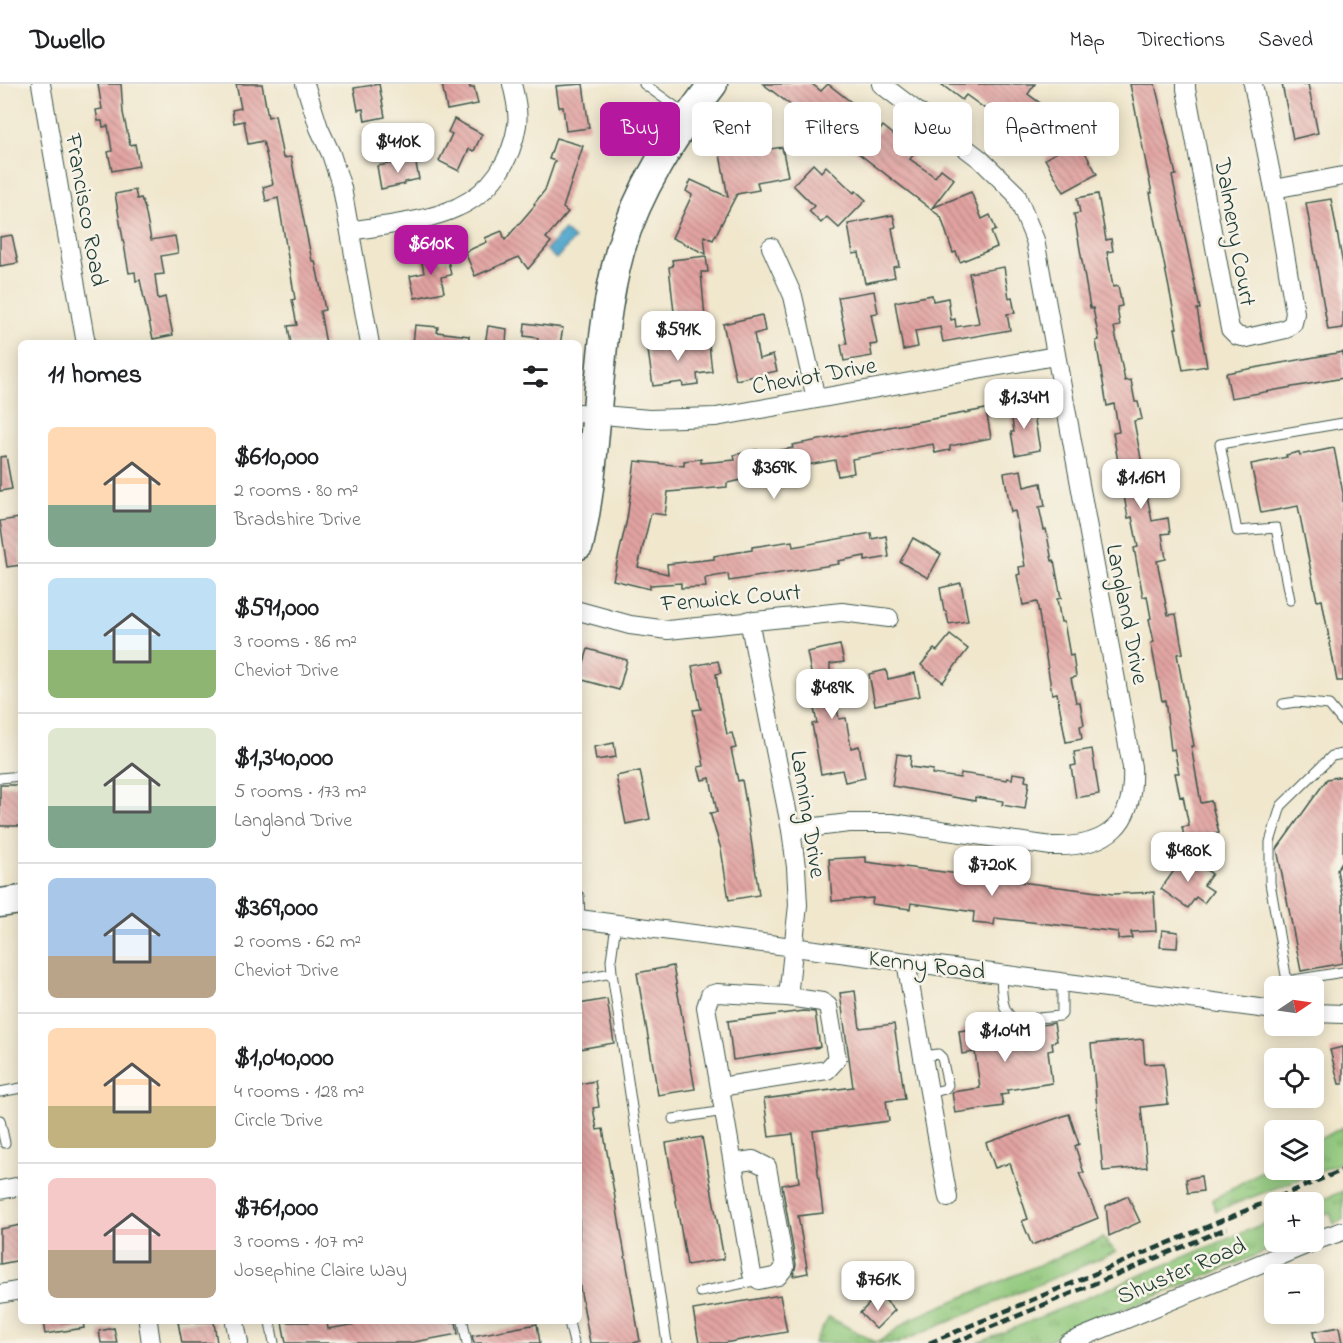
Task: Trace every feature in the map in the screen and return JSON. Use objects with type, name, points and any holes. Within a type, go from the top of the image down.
[{"type":"main road","points":[[582,501],[588,414],[621,250],[644,189],[689,116],[712,84]]},
{"type":"main road","points":[[0,903],[18,900]]},
{"type":"street","name":"Francisco Road","points":[[41,84],[85,340]]},
{"type":"street","points":[[305,84],[342,188],[369,340]]},
{"type":"street","points":[[350,231],[433,216],[458,207],[480,193],[499,174],[510,150],[518,123],[512,84]]},
{"type":"street","name":"Langland Drive","points":[[791,830],[849,823],[892,823],[1069,847],[1086,844],[1117,827],[1126,814],[1132,782],[1132,766],[1035,240],[1016,194],[980,159],[881,84]]},
{"type":"street","name":"Dalmeny Court","points":[[1186,84],[1185,90],[1230,329],[1237,336],[1247,338],[1286,329],[1293,323],[1295,313],[1274,189],[1252,84]]},
{"type":"street","name":"Dalmeny Court","points":[[1274,189],[1343,176]]},
{"type":"street","points":[[771,247],[793,296],[816,399]]},
{"type":"street","name":"Cheviot Drive","points":[[588,414],[649,419],[716,417],[1055,356]]},
{"type":"street","name":"Fenwick Court","points":[[582,612],[630,625],[668,630],[842,612],[889,618]]},
{"type":"street","name":"Lanning Drive","points":[[749,621],[791,830],[796,867],[798,905],[788,997]]},
{"type":"street","name":"Kenny Road","points":[[582,919],[1264,1009]]},
{"type":"street","points":[[906,962],[948,1198]]},
{"type":"street","points":[[720,1087],[827,1070],[835,1064],[837,1059],[828,1006],[822,1002],[788,997],[717,993],[710,994],[706,1007],[752,1274],[759,1280],[778,1276],[785,1267],[770,1173],[767,1167],[753,1160],[733,1163]]},
{"type":"street","points":[[1324,1013],[1343,1014]]},
{"type":"street","points":[[0,1190],[18,1187]]},
{"type":"street","name":"Shuster Road","points":[[1324,1238],[1343,1231]]},
{"type":"street","name":"Shuster Road","points":[[1068,1343],[1289,1252]]},
{"type":"street","points":[[0,1294],[18,1291]]},
{"type":"street","points":[[148,1324],[152,1343]]},
{"type":"street","points":[[235,1324],[239,1343]]},
{"type":"lane","points":[[644,84],[689,116]]},
{"type":"lane","points":[[1290,600],[1276,528],[1237,531],[1220,444],[1343,423]]},
{"type":"lane","points":[[1282,704],[1296,702],[1329,705],[1343,722]]},
{"type":"lane","points":[[1286,976],[1270,883],[1270,842],[1281,806],[1332,756],[1343,754]]},
{"type":"lane","points":[[0,778],[18,776]]},
{"type":"lane","points":[[616,924],[611,960],[612,973],[667,1343]]},
{"type":"lane","points":[[1324,976],[1343,972]]},
{"type":"lane","points":[[582,978],[612,973]]},
{"type":"lane","points":[[1001,974],[1006,1011],[1009,1017],[1015,1020],[1060,1016],[1062,1014],[1062,982]]},
{"type":"lane","points":[[0,1092],[18,1089]]},
{"type":"lane","points":[[673,1119],[724,1111]]},
{"type":"lane","points":[[0,1120],[5,1143]]},
{"type":"lane","points":[[700,1292],[759,1280]]},
{"type":"lane","points":[[270,1324],[274,1343]]},
{"type":"lane","points":[[463,1324],[467,1343]]},
{"type":"lane","points":[[569,1324],[573,1343]]},
{"type":"green space","points":[[1343,1127],[1343,1162],[1324,1169],[1324,1137]]},
{"type":"green space","points":[[1264,1169],[1264,1180],[1296,1180],[1216,1211],[1212,1200]]},
{"type":"green space","points":[[1343,1191],[1343,1220],[1334,1224],[1330,1213],[1324,1215],[1324,1199]]},
{"type":"green space","points":[[1264,1224],[1264,1252],[1041,1343],[978,1343]]},
{"type":"green space","points":[[1103,1238],[1116,1252],[898,1343],[877,1343],[911,1319]]},
{"type":"green space","points":[[829,1317],[877,1343],[814,1343]]},
{"type":"water","points":[[564,230],[574,239],[556,259],[546,250]]},
{"type":"building","points":[[98,84],[121,84],[123,113],[130,145],[135,144],[139,166],[112,171],[108,152],[112,151],[108,126],[103,127],[102,121],[98,121],[96,110],[102,109]]},
{"type":"building","points":[[236,84],[262,84],[268,117],[275,115],[283,158],[291,157],[312,261],[315,261],[325,310],[320,311],[325,340],[290,340],[288,326],[297,325],[292,300],[295,299],[278,198],[266,201],[263,187],[273,184],[263,141],[248,144],[244,121],[234,123],[232,110],[241,108]]},
{"type":"building","points":[[379,84],[385,117],[365,121],[363,109],[358,110],[354,88]]},
{"type":"building","points":[[442,84],[469,84],[470,88],[474,87],[478,104],[447,110]]},
{"type":"building","points":[[583,84],[589,128],[566,131],[563,107],[559,107],[556,86]]},
{"type":"building","points":[[763,84],[812,84],[821,91],[828,84],[851,102],[787,102]]},
{"type":"building","points":[[941,84],[1035,84],[1028,94],[1039,102],[984,102],[984,108],[966,95],[962,100]]},
{"type":"building","points":[[1130,84],[1155,84],[1176,175],[1172,176],[1200,309],[1197,309],[1207,366],[1183,370]]},
{"type":"building","points":[[1282,84],[1308,84],[1318,133],[1293,139]]},
{"type":"building","points":[[454,119],[482,134],[474,151],[469,149],[459,171],[439,161],[452,134],[448,132]]},
{"type":"building","points":[[883,126],[893,134],[893,156],[912,156],[910,159],[935,177],[941,169],[954,179],[932,208],[971,192],[982,219],[990,215],[996,230],[991,232],[997,247],[960,262],[956,252],[953,253],[941,217],[862,156],[881,156],[881,129]]},
{"type":"building","points":[[556,138],[583,146],[563,208],[568,212],[546,238],[551,242],[528,269],[519,257],[475,276],[465,252],[487,242],[485,238],[502,231],[505,240],[535,205],[545,190],[555,161],[549,159]]},
{"type":"building","points":[[782,147],[788,176],[757,182],[759,190],[737,194],[713,240],[704,236],[706,254],[672,238],[692,195],[686,191],[691,180],[728,197],[720,156],[772,156],[772,149]]},
{"type":"building","points":[[1050,156],[1087,156],[1097,174],[1064,192],[1045,159]]},
{"type":"building","points":[[415,159],[419,179],[381,189],[377,166]]},
{"type":"building","points":[[813,164],[821,172],[826,166],[854,193],[856,191],[866,200],[839,228],[827,217],[821,223],[809,211],[814,206],[793,185]]},
{"type":"building","points":[[135,190],[137,199],[141,198],[145,209],[151,240],[175,236],[178,253],[161,256],[164,274],[155,275],[158,299],[165,297],[173,335],[153,339],[140,280],[136,281],[135,272],[129,273],[115,194]]},
{"type":"building","points":[[1098,194],[1106,240],[1111,239],[1113,251],[1107,252],[1113,287],[1118,286],[1122,306],[1117,307],[1120,326],[1114,327],[1125,381],[1131,380],[1135,402],[1138,402],[1142,419],[1134,421],[1144,475],[1152,474],[1155,489],[1146,490],[1152,521],[1168,518],[1170,533],[1162,534],[1166,559],[1157,561],[1168,615],[1176,614],[1183,653],[1177,654],[1194,746],[1191,746],[1201,803],[1211,801],[1219,833],[1185,841],[1182,827],[1189,826],[1183,796],[1180,797],[1175,773],[1179,773],[1174,749],[1171,750],[1165,700],[1162,701],[1151,643],[1154,642],[1149,619],[1151,618],[1147,596],[1143,597],[1134,548],[1138,547],[1132,517],[1128,518],[1121,479],[1113,433],[1119,432],[1114,404],[1107,406],[1096,341],[1099,340],[1093,308],[1090,308],[1074,214],[1080,213],[1077,198]]},
{"type":"building","points":[[1331,199],[1343,265],[1343,328],[1328,330],[1306,203]]},
{"type":"building","points":[[893,215],[896,227],[892,228],[899,266],[893,267],[895,277],[865,283],[859,253],[853,254],[848,224]]},
{"type":"building","points":[[12,235],[18,263],[0,266],[0,237]]},
{"type":"building","points":[[439,253],[441,261],[448,260],[451,275],[441,277],[444,292],[415,298],[410,276],[424,273],[421,257]]},
{"type":"building","points":[[706,256],[708,272],[701,272],[705,318],[675,321],[669,267],[673,266],[672,260]]},
{"type":"building","points":[[1004,267],[1009,298],[1012,297],[1015,313],[1007,314],[1010,330],[943,342],[940,327],[915,331],[918,347],[903,350],[895,302],[932,295],[933,301],[948,298],[951,320],[955,319],[956,327],[979,323],[969,273]]},
{"type":"building","points":[[874,291],[878,313],[871,314],[877,344],[870,345],[872,356],[844,361],[841,345],[847,344],[838,297]]},
{"type":"building","points":[[762,315],[765,331],[754,334],[759,359],[773,355],[777,371],[736,380],[723,324]]},
{"type":"building","points":[[525,323],[563,328],[561,340],[538,340],[538,338],[524,336]]},
{"type":"building","points":[[415,325],[438,327],[437,332],[469,336],[469,340],[413,340]]},
{"type":"building","points":[[488,326],[507,329],[506,340],[486,340]]},
{"type":"building","points":[[685,338],[686,347],[709,344],[712,372],[697,374],[698,384],[683,386],[682,382],[653,386],[647,343]]},
{"type":"building","points":[[1343,352],[1343,378],[1231,398],[1226,373]]},
{"type":"building","points":[[1032,403],[1040,450],[1015,455],[1010,407]]},
{"type":"building","points":[[986,409],[991,438],[950,446],[950,450],[935,453],[933,444],[852,459],[854,473],[838,476],[835,460],[774,471],[774,473],[727,483],[727,487],[668,492],[665,515],[651,513],[638,567],[668,574],[667,564],[714,559],[714,556],[752,550],[752,547],[792,541],[793,547],[871,533],[872,539],[886,536],[889,557],[865,561],[865,556],[838,561],[839,564],[729,581],[728,574],[705,578],[706,587],[681,588],[681,583],[650,585],[650,589],[613,580],[627,519],[635,461],[684,466],[684,461],[701,459],[701,463],[735,460],[734,455],[757,450],[758,454],[793,448],[792,445]]},
{"type":"building","points":[[1334,448],[1343,493],[1343,681],[1337,681],[1322,600],[1317,601],[1298,506],[1261,513],[1251,464],[1287,457],[1286,455],[1299,452],[1300,455]]},
{"type":"building","points":[[6,456],[12,489],[0,491],[0,457]]},
{"type":"building","points":[[1021,470],[1024,487],[1041,483],[1045,506],[1039,507],[1052,561],[1054,560],[1061,598],[1057,599],[1061,622],[1064,622],[1070,656],[1073,655],[1076,677],[1071,678],[1076,702],[1080,702],[1084,725],[1080,726],[1082,739],[1066,742],[1057,693],[1052,694],[1037,602],[1023,605],[1017,575],[1020,574],[1019,567],[1025,566],[1015,511],[1011,512],[1004,473]]},
{"type":"building","points":[[18,518],[18,565],[7,567],[0,521]]},
{"type":"building","points":[[913,538],[941,554],[928,578],[900,562]]},
{"type":"building","points":[[961,583],[968,621],[949,624],[940,588]]},
{"type":"building","points":[[950,635],[968,649],[943,682],[921,665]]},
{"type":"building","points":[[840,645],[844,662],[830,664],[839,719],[846,718],[851,748],[859,746],[865,778],[845,782],[842,770],[821,774],[812,724],[817,723],[811,694],[815,693],[807,652]]},
{"type":"building","points":[[588,649],[627,660],[619,690],[582,680],[582,669]]},
{"type":"building","points":[[718,661],[721,673],[716,674],[719,696],[727,734],[732,733],[736,748],[731,749],[738,781],[742,780],[759,895],[729,900],[721,849],[710,813],[717,812],[710,778],[702,780],[698,767],[704,766],[693,710],[701,709],[692,666]]},
{"type":"building","points":[[886,670],[888,679],[915,673],[920,696],[875,705],[869,674]]},
{"type":"building","points":[[614,743],[616,757],[596,760],[594,747]]},
{"type":"building","points":[[1092,749],[1099,794],[1076,798],[1071,766],[1076,765],[1074,752]]},
{"type":"building","points":[[897,754],[911,756],[910,767],[933,770],[932,774],[960,778],[961,773],[1007,780],[1007,778],[1012,779],[1013,773],[1026,775],[1025,781],[1029,782],[1025,809],[1002,805],[1003,801],[975,797],[975,801],[892,786]]},
{"type":"building","points":[[640,771],[650,819],[626,824],[616,776]]},
{"type":"building","points":[[1343,776],[1343,860],[1337,870],[1343,900],[1343,963],[1301,971],[1277,849],[1327,779]]},
{"type":"building","points":[[0,785],[18,785],[18,826],[0,826]]},
{"type":"building","points":[[1185,855],[1212,874],[1204,885],[1213,891],[1204,903],[1196,897],[1188,908],[1161,889]]},
{"type":"building","points":[[866,857],[866,862],[1113,894],[1154,892],[1156,931],[1131,932],[1132,938],[1118,939],[1118,932],[995,918],[994,925],[973,923],[974,912],[911,903],[910,909],[872,904],[873,898],[832,901],[829,859]]},
{"type":"building","points":[[1162,930],[1178,932],[1177,948],[1160,947]]},
{"type":"building","points":[[673,966],[695,1089],[658,1095],[637,973]]},
{"type":"building","points":[[855,991],[860,1028],[894,1024],[905,1099],[886,1101],[889,1121],[813,1131],[823,1213],[798,1216],[808,1273],[793,1276],[796,1265],[782,1185],[799,1182],[793,1134],[769,1137],[764,1099],[853,1087],[840,993]]},
{"type":"building","points":[[607,999],[614,1043],[582,1048],[582,1003]]},
{"type":"building","points":[[803,1011],[815,1012],[820,1047],[733,1060],[728,1021]]},
{"type":"building","points":[[1054,1023],[1057,1041],[1052,1042],[1053,1050],[1048,1051],[1052,1083],[1007,1090],[1008,1094],[1001,1095],[1003,1106],[955,1113],[952,1092],[980,1088],[975,1052],[962,1054],[959,1031],[998,1025],[999,1032]]},
{"type":"building","points":[[1143,1039],[1145,1064],[1164,1063],[1168,1104],[1141,1107],[1147,1167],[1103,1171],[1091,1044]]},
{"type":"building","points":[[1343,1047],[1343,1084],[1339,1084],[1330,1050]]},
{"type":"building","points":[[595,1081],[599,1107],[593,1108],[597,1130],[603,1129],[640,1341],[634,1343],[590,1343],[582,1299],[582,1083]]},
{"type":"building","points":[[1069,1114],[1079,1144],[1075,1146],[1084,1173],[1079,1173],[1098,1218],[1032,1245],[1022,1221],[1028,1219],[1010,1163],[995,1168],[986,1143]]},
{"type":"building","points":[[702,1137],[724,1259],[687,1265],[666,1143]]},
{"type":"building","points":[[1201,1176],[1203,1191],[1188,1193],[1186,1179]]},
{"type":"building","points":[[1128,1196],[1140,1222],[1109,1236],[1106,1206]]},
{"type":"building","points":[[18,1226],[18,1261],[0,1264],[0,1229]]},
{"type":"building","points":[[879,1294],[895,1310],[876,1329],[860,1313]]},
{"type":"building","points":[[780,1295],[787,1332],[724,1343],[699,1343],[693,1310]]},
{"type":"building","points":[[43,1324],[83,1324],[84,1328],[45,1334]]},
{"type":"building","points":[[178,1324],[214,1324],[217,1343],[182,1343]]},
{"type":"building","points":[[282,1324],[327,1324],[328,1329],[357,1324],[456,1324],[458,1334],[409,1343],[286,1343]]},
{"type":"building","points":[[537,1324],[540,1343],[474,1343],[472,1336]]},
{"type":"building","points":[[1339,1327],[1342,1343],[1315,1343],[1313,1332]]},
{"type":"building","points":[[114,1328],[117,1343],[101,1343],[99,1331]]},
{"type":"railway","points":[[929,1343],[1343,1170]]},
{"type":"railway","points":[[953,1343],[1227,1228]]}]
